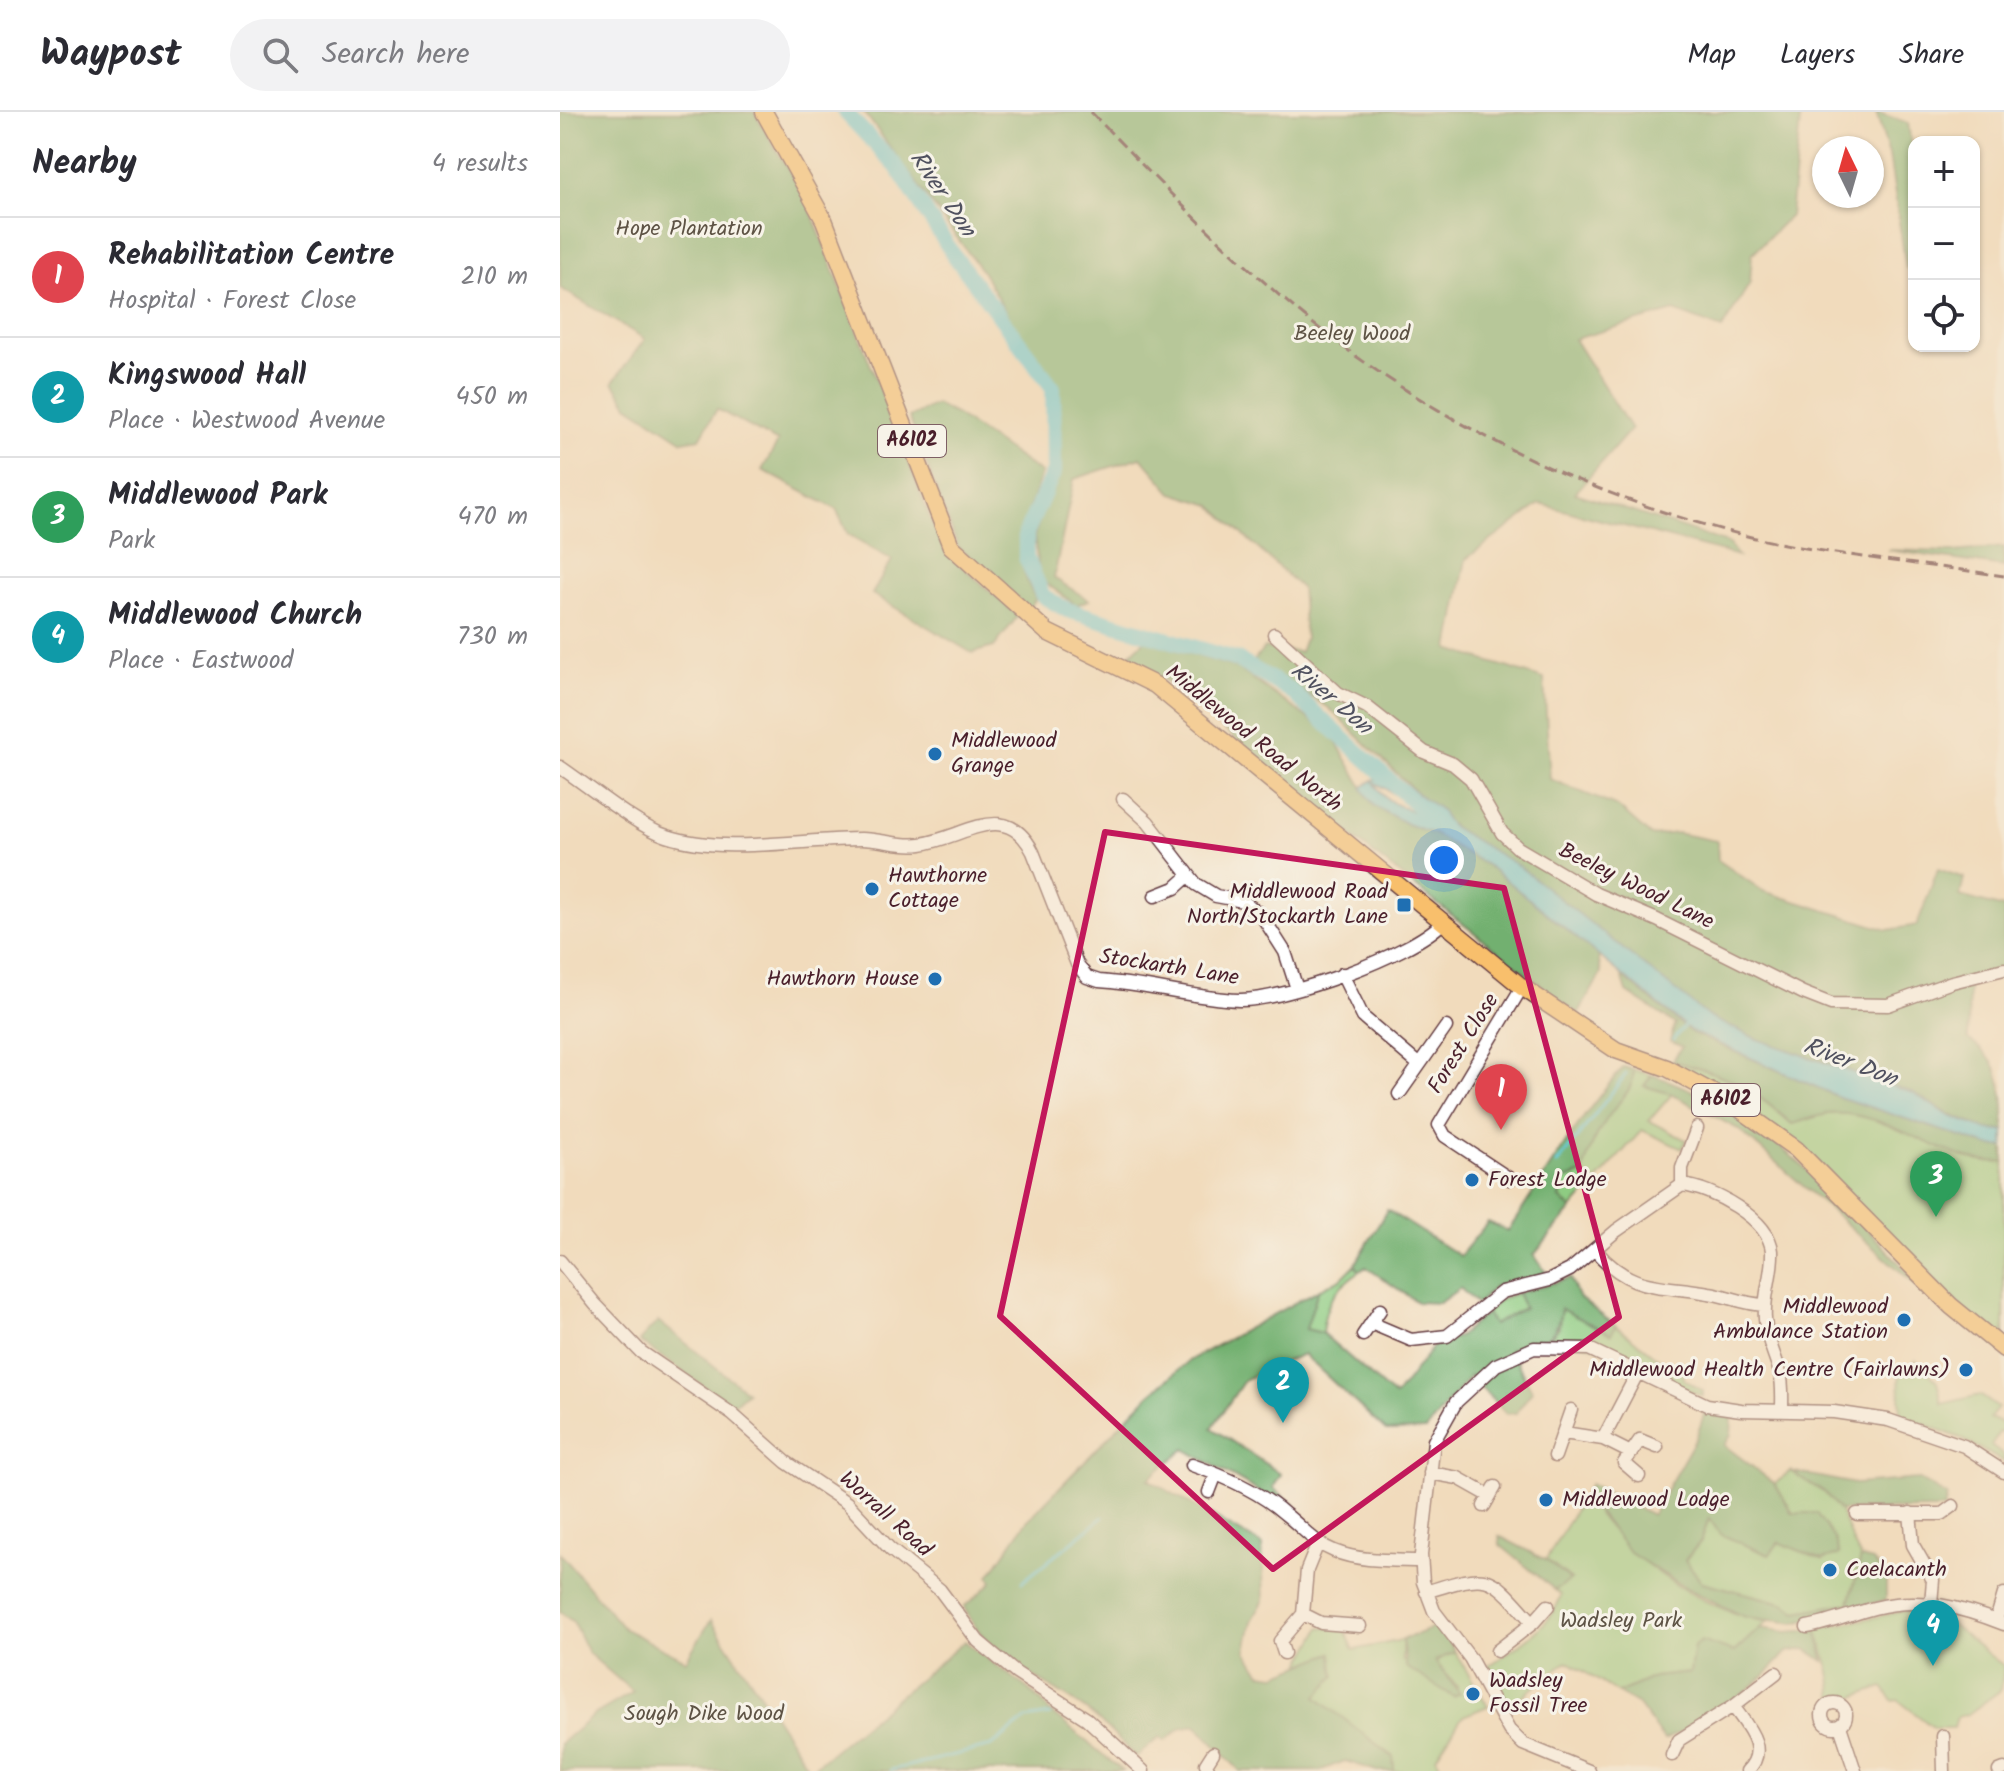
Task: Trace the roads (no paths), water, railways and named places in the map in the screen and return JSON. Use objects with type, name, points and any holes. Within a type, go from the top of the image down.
[{"type":"main road","name":"Middlewood Road North","points":[[764,112],[824,220],[951,546],[1047,632],[1155,685],[1522,987],[1591,1036],[1616,1050],[1679,1073],[1763,1124],[1813,1165],[1957,1312],[2004,1349]]},
{"type":"street","name":"Beeley Wood Lane","points":[[1274,634],[1338,693],[1367,707],[1424,752],[1453,764],[1471,779],[1502,833],[1518,848],[1596,894],[1657,920],[1803,993],[1831,1004],[1888,1005],[1952,982],[2004,969]]},
{"type":"street","name":"Stockarth Lane","points":[[560,767],[665,836],[704,843],[862,839],[920,845],[988,825],[1005,824],[1019,830],[1028,842],[1077,964],[1087,977],[1240,1000],[1297,989],[1342,974],[1418,943],[1442,923]]},
{"type":"street","points":[[1123,799],[1148,822],[1187,877],[1216,896],[1243,901],[1262,916],[1285,952],[1297,989]]},
{"type":"street","points":[[1155,896],[1172,889],[1187,877]]},
{"type":"street","points":[[1342,974],[1363,1017],[1417,1063]]},
{"type":"street","name":"Forest Close","points":[[1510,1179],[1445,1136],[1439,1125],[1522,987]]},
{"type":"street","points":[[1399,1094],[1417,1063],[1446,1027]]},
{"type":"street","points":[[1682,1185],[1682,1168],[1697,1128]]},
{"type":"street","points":[[1371,1323],[1411,1340],[1439,1339],[1455,1332],[1502,1292],[1550,1280],[1570,1270],[1682,1185],[1702,1189],[1755,1222],[1766,1235],[1772,1255],[1764,1305],[1768,1343],[1780,1372],[1782,1410]]},
{"type":"street","points":[[1595,1250],[1614,1270],[1649,1287],[1713,1293],[1745,1304],[1764,1305]]},
{"type":"street","name":"Worrall Road","points":[[560,1261],[595,1304],[641,1352],[732,1414],[786,1462],[847,1503],[890,1549],[951,1602],[978,1641],[1016,1673],[1087,1719],[1143,1771]]},
{"type":"street","points":[[1363,1335],[1380,1310]]},
{"type":"street","points":[[1586,1770],[1523,1744],[1509,1730],[1470,1658],[1434,1611],[1426,1592],[1421,1561],[1434,1441],[1456,1402],[1482,1375],[1510,1356],[1534,1348],[1573,1346],[1602,1353],[1707,1405],[1741,1410],[1857,1414],[1915,1427],[1964,1446],[2004,1472]]},
{"type":"street","points":[[1603,1439],[1638,1372]]},
{"type":"street","points":[[1555,1456],[1571,1410]]},
{"type":"street","points":[[1564,1433],[1603,1439],[1629,1452]]},
{"type":"street","points":[[1639,1476],[1624,1463],[1629,1452],[1640,1440],[1657,1447]]},
{"type":"street","points":[[1192,1465],[1216,1474],[1284,1512],[1318,1543],[1347,1556],[1421,1561]]},
{"type":"street","points":[[1430,1473],[1458,1478],[1490,1496]]},
{"type":"street","points":[[1209,1492],[1216,1474]]},
{"type":"street","points":[[1857,1514],[1942,1514],[1953,1506]]},
{"type":"street","points":[[1910,1513],[1913,1545],[1933,1580],[1931,1603]]},
{"type":"street","points":[[1284,1653],[1280,1645],[1281,1637],[1303,1614],[1307,1570],[1318,1543]]},
{"type":"street","points":[[1426,1592],[1458,1582],[1492,1580],[1502,1587],[1533,1623]]},
{"type":"street","points":[[1807,1627],[1890,1605],[1931,1603],[2000,1622],[2004,1594]]},
{"type":"street","points":[[1497,1651],[1533,1623],[1548,1606]]},
{"type":"street","points":[[1303,1614],[1321,1623],[1360,1626]]},
{"type":"street","points":[[1672,1755],[1679,1740],[1733,1706],[1776,1673]]},
{"type":"street","points":[[1733,1706],[1758,1746],[1756,1760],[1747,1771]]},
{"type":"street","points":[[1840,1726],[1855,1771]]},
{"type":"street","points":[[1943,1736],[1944,1771]]},
{"type":"street","points":[[1209,1771],[1206,1764],[1213,1753]]},
{"type":"water","points":[[1391,775],[1442,811],[1448,824],[1520,867],[1709,1017],[1757,1039],[1913,1093],[1950,1116],[1988,1130],[2004,1131],[2004,1147],[1989,1146],[1839,1097],[1692,1032],[1491,868],[1434,834],[1374,806],[1362,788],[1373,780]],"holes":[[[1374,782],[1406,801],[1422,814],[1394,803],[1382,794]]]},
{"type":"waterway","name":"River Don","points":[[845,112],[896,166],[953,254],[1053,388],[1054,471],[1026,533],[1026,557],[1043,596],[1067,610],[1238,660],[1291,691],[1441,827]]},
{"type":"waterway","points":[[1673,1040],[1686,1024]]},
{"type":"waterway","points":[[1557,1164],[1626,1074]]},
{"type":"waterway","points":[[1022,1582],[1103,1517]]},
{"type":"waterway","points":[[891,1770],[992,1746],[1026,1719],[1050,1715]]},
{"type":"railway","points":[[1091,112],[1195,218],[1305,317],[1405,390],[1514,451],[1629,500],[1747,536],[1843,554],[2004,576]]},
{"type":"place","name":"Middlewood Grange","points":[[935,754]]},
{"type":"place","name":"Hawthorne Cottage","points":[[872,889]]},
{"type":"place","name":"Middlewood Road North/Stockarth Lane","points":[[1404,905]]},
{"type":"place","name":"Hawthorn House","points":[[935,979]]},
{"type":"place","name":"Rehabilitation Centre","points":[[1501,1130]]},
{"type":"place","name":"Forest Lodge","points":[[1472,1180]]},
{"type":"place","name":"Middlewood Park","points":[[1936,1217]]},
{"type":"place","name":"Middlewood Ambulance Station","points":[[1904,1320]]},
{"type":"place","name":"Middlewood Health Centre (Fairlawns)","points":[[1966,1370]]},
{"type":"place","name":"Kingswood Hall","points":[[1283,1423]]},
{"type":"place","name":"Middlewood Lodge","points":[[1546,1500]]},
{"type":"place","name":"Coelacanth","points":[[1830,1570]]},
{"type":"place","name":"Middlewood Church","points":[[1933,1666]]},
{"type":"place","name":"Wadsley Fossil Tree","points":[[1473,1694]]},
{"type":"park label","name":"Hope Plantation","points":[[689,229]]},
{"type":"park label","name":"Beeley Wood","points":[[1352,334]]},
{"type":"park label","name":"Wadsley Park","points":[[1621,1621]]},
{"type":"park label","name":"Sough Dike Wood","points":[[704,1714]]}]
